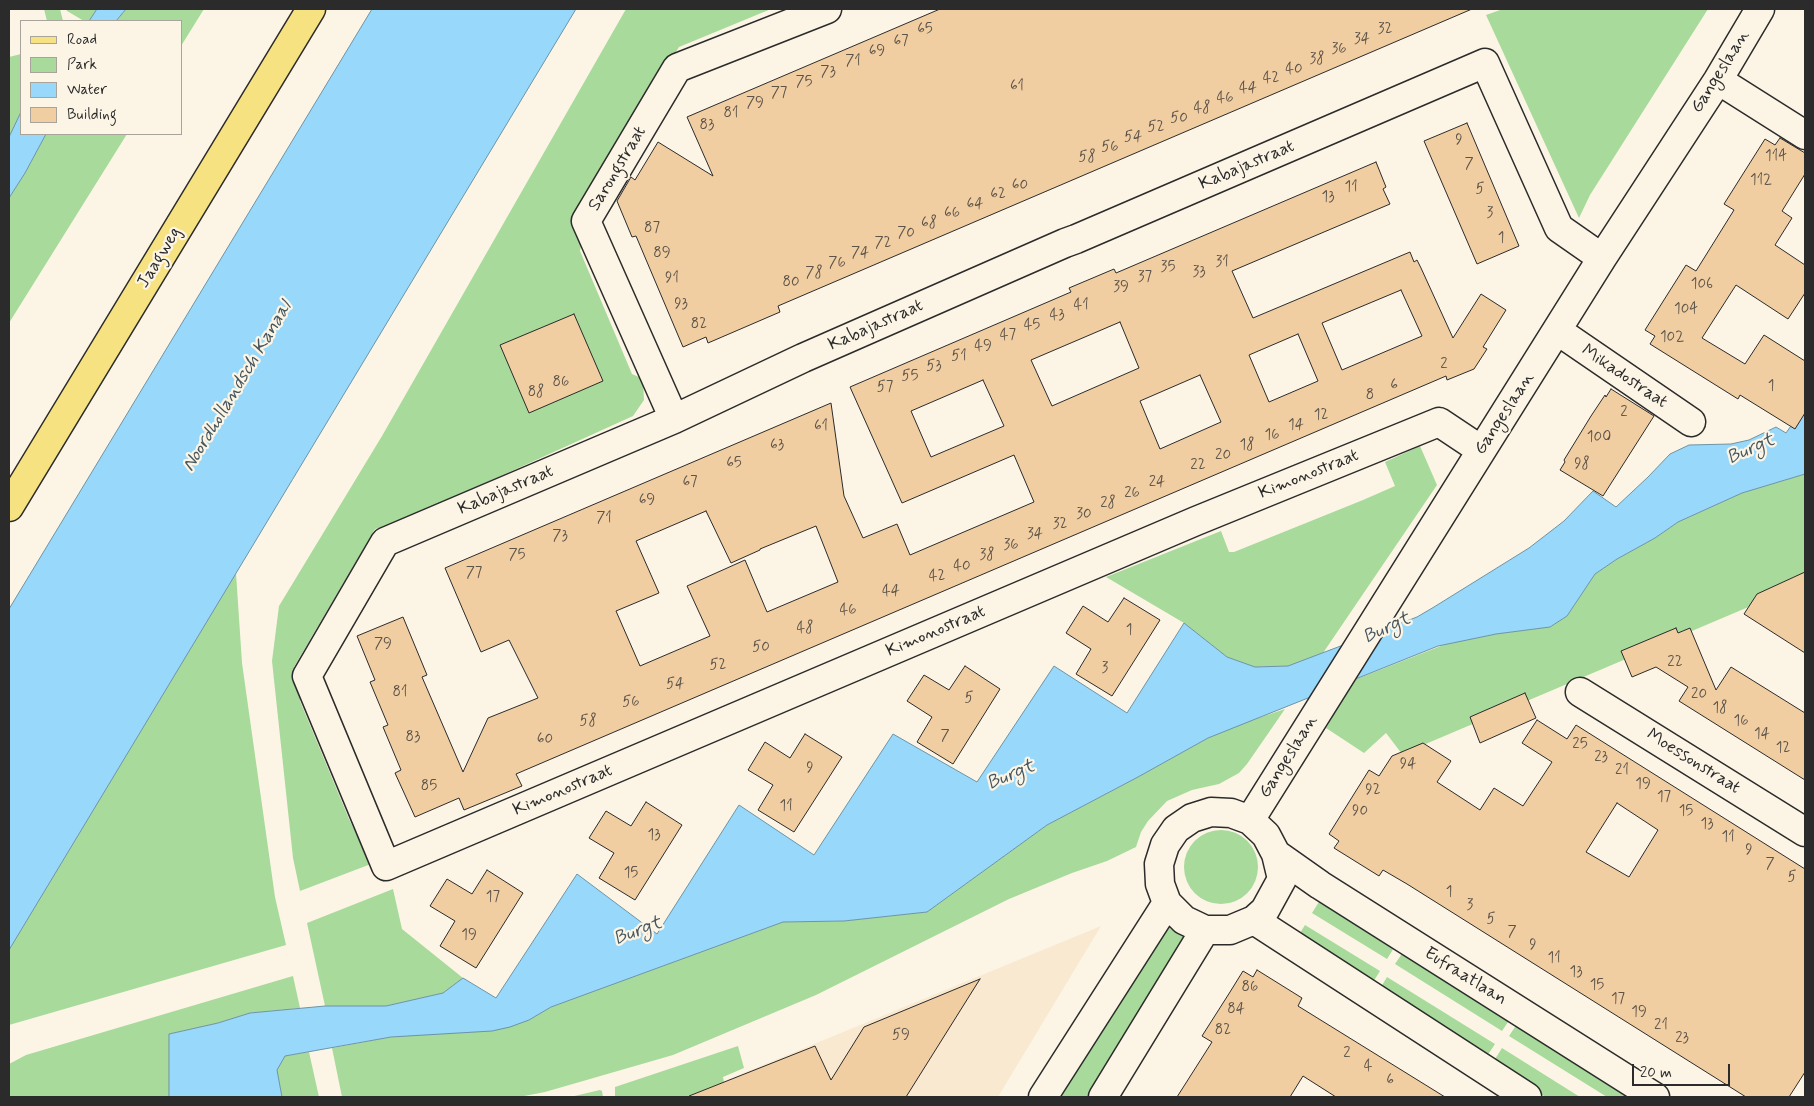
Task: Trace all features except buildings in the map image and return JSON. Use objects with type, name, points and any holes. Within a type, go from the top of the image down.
[{"type":"main road","name":"Jaagweg","points":[[9,507],[311,9]]},
{"type":"street","name":"Sarongstraat","points":[[674,419],[586,221],[678,68],[827,9]]},
{"type":"street","name":"Gangeslaan","points":[[1250,820],[1602,258],[1718,80],[1760,9]]},
{"type":"street","name":"Kabajastraat","points":[[386,866],[307,676],[385,542],[674,419],[803,358],[1056,246],[1485,63],[1558,228],[1602,258]]},
{"type":"street","points":[[1718,80],[1805,135]]},
{"type":"street","name":"Mikadostraat","points":[[1558,331],[1691,422]]},
{"type":"street","name":"Kimonostraat","points":[[386,866],[1196,521],[1439,422],[1481,450]]},
{"type":"street","name":"Moessonstraat","points":[[1580,692],[1805,832]]},
{"type":"street","points":[[1211,812],[1231,813],[1250,820],[1266,835],[1276,854],[1282,879],[1265,910],[1254,920],[1230,930],[1205,930],[1184,920],[1168,903],[1160,884],[1159,864],[1165,845],[1176,829],[1192,818],[1211,812]]},
{"type":"street","name":"Eufraatlaan","points":[[1276,854],[1320,886],[1655,1097]]},
{"type":"street","points":[[1043,1097],[1168,903]]},
{"type":"street","points":[[1254,920],[1527,1097]]},
{"type":"street","points":[[1103,1097],[1205,930]]},
{"type":"shaded area","points":[[1101,926],[998,1097],[685,1097]]},
{"type":"green space","points":[[44,9],[60,9],[63,20],[47,20]]},
{"type":"green space","points":[[66,9],[97,9],[90,20],[82,20]]},
{"type":"green space","points":[[126,9],[204,9],[182,44],[182,20],[117,20]]},
{"type":"green space","points":[[626,9],[771,9],[679,47],[643,103],[583,237],[580,251],[632,374],[643,379],[644,400],[633,416],[395,524],[375,529],[294,667],[301,687],[300,701],[349,819],[371,864],[300,891],[293,858],[272,661],[279,606],[382,436]]},
{"type":"green space","points":[[1503,9],[1708,9],[1590,195],[1579,218],[1486,15]]},
{"type":"green space","points":[[20,54],[20,114],[9,137],[9,57]]},
{"type":"green space","points":[[45,135],[126,135],[9,323],[9,198]]},
{"type":"green space","points":[[1420,446],[1437,485],[1323,653],[1288,666],[1255,667],[1227,657],[1184,623],[1106,577],[1221,531],[1229,552],[1234,552],[1363,500],[1395,486],[1385,462]]},
{"type":"green space","points":[[1805,474],[1805,581],[1772,597],[1402,754],[1386,733],[1364,753],[1326,728],[1354,680],[1446,644],[1496,634],[1550,627],[1567,616],[1595,574],[1678,522],[1742,493]]},
{"type":"green space","points":[[236,573],[242,663],[275,897],[286,945],[9,1025],[9,950]]},
{"type":"green space","points":[[1285,709],[1239,773],[1219,784],[1192,790],[1167,801],[1148,821],[1141,832],[1136,847],[1107,861],[1009,899],[816,995],[673,1055],[545,1092],[519,1097],[342,1097],[332,1048],[391,1037],[529,1020],[551,1007],[783,922],[844,921],[927,912],[1047,825],[1208,738],[1246,722]]},
{"type":"green space","points":[[1214,830],[1228,830],[1242,836],[1252,846],[1258,860],[1258,874],[1252,888],[1242,898],[1228,904],[1214,904],[1200,898],[1190,888],[1184,874],[1184,860],[1190,846],[1200,836]]},
{"type":"green space","points":[[393,889],[402,929],[463,978],[443,993],[386,1006],[325,1006],[307,923]]},
{"type":"green space","points":[[1322,897],[1397,943],[1387,959],[1312,913]]},
{"type":"green space","points":[[1305,925],[1380,971],[1370,987],[1295,941]]},
{"type":"green space","points":[[1168,927],[1189,938],[1089,1097],[1056,1097]]},
{"type":"green space","points":[[1405,949],[1512,1016],[1502,1031],[1395,964]]},
{"type":"green space","points":[[293,976],[300,1008],[250,1013],[218,1023],[169,1034],[169,1097],[9,1097],[9,1064],[26,1055]]},
{"type":"green space","points":[[1387,977],[1495,1044],[1485,1059],[1378,992]]},
{"type":"green space","points":[[1519,1021],[1642,1097],[1607,1097],[1509,1036]]},
{"type":"green space","points":[[738,1046],[744,1068],[723,1077],[724,1082],[686,1097],[615,1097],[615,1087]]},
{"type":"green space","points":[[1502,1048],[1580,1097],[1546,1097],[1492,1064]]},
{"type":"green space","points":[[309,1052],[319,1097],[282,1097],[277,1070],[284,1056]]},
{"type":"green space","points":[[600,1090],[603,1097],[570,1097]]},
{"type":"water","points":[[97,9],[126,9],[117,20],[90,20]]},
{"type":"water","name":"Noordhollandsch Kanaal","points":[[372,9],[576,9],[9,950],[9,609]]},
{"type":"water","points":[[20,114],[20,135],[45,135],[9,198],[9,137]]},
{"type":"water","name":"Burgt","points":[[1805,406],[1805,474],[1742,493],[1678,522],[1595,574],[1567,616],[1550,627],[1496,634],[1438,646],[1208,738],[1047,825],[927,912],[844,921],[783,922],[551,1007],[529,1020],[510,1027],[492,1031],[391,1037],[285,1056],[277,1070],[282,1097],[169,1097],[169,1034],[218,1023],[250,1013],[325,1006],[386,1006],[443,993],[463,978],[496,998],[577,874],[657,934],[739,805],[814,855],[893,734],[977,782],[1054,666],[1127,713],[1184,623],[1227,657],[1255,667],[1288,666],[1417,617],[1529,548],[1564,521],[1593,491],[1616,507],[1670,454],[1689,445],[1731,444],[1749,440],[1776,427],[1786,433]]}]
